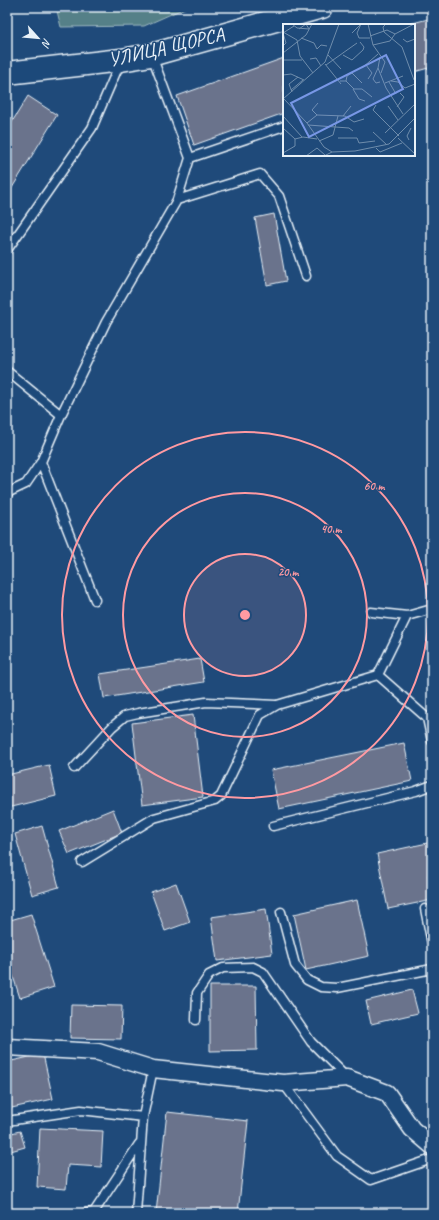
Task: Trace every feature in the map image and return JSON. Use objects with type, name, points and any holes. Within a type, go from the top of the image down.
[{"type":"street","name":"УЛИЦА ЩОРСА","points":[[7,73],[121,60],[151,55],[322,7]]},
{"type":"street","points":[[7,1047],[98,1052],[153,1069],[283,1083],[347,1078],[387,1093],[412,1129],[432,1146]]},
{"type":"lane","points":[[7,493],[26,484],[41,462],[61,415],[106,322],[177,200],[190,158],[151,55]]},
{"type":"lane","points":[[7,250],[92,128],[121,60]]},
{"type":"lane","points":[[190,158],[283,126]]},
{"type":"lane","points":[[177,200],[260,174],[279,196],[306,276]]},
{"type":"lane","points":[[7,371],[61,415]]},
{"type":"lane","points":[[41,462],[95,600]]},
{"type":"lane","points":[[371,612],[407,616],[432,609]]},
{"type":"lane","points":[[82,862],[154,818],[215,801],[221,796],[260,715],[277,705],[378,675],[407,616]]},
{"type":"lane","points":[[378,675],[427,718],[432,741]]},
{"type":"lane","points":[[74,768],[112,727],[125,716],[206,702],[277,705]]},
{"type":"lane","points":[[273,826],[416,791],[432,785]]},
{"type":"lane","points":[[425,909],[432,944]]},
{"type":"lane","points":[[281,912],[296,965],[306,980],[321,988],[337,988],[432,969]]},
{"type":"lane","points":[[196,1020],[197,993],[209,975],[222,968],[253,967],[262,972],[311,1042],[347,1078]]},
{"type":"lane","points":[[136,1213],[140,1142],[143,1117],[153,1069]]},
{"type":"lane","points":[[283,1083],[337,1156],[371,1180],[432,1159]]},
{"type":"lane","points":[[7,1121],[81,1110],[143,1117]]},
{"type":"lane","points":[[86,1213],[94,1212],[122,1172],[140,1142]]},
{"type":"green space","points":[[56,7],[187,7],[144,26],[61,27]]},
{"type":"building","points":[[432,18],[432,67],[415,72],[415,24],[409,24]]},
{"type":"building","points":[[283,58],[283,113],[194,145],[177,96]]},
{"type":"building","points":[[28,96],[57,115],[7,196],[7,130]]},
{"type":"building","points":[[274,214],[286,281],[267,285],[255,218]]},
{"type":"building","points":[[432,651],[432,671],[428,652]]},
{"type":"building","points":[[200,659],[204,682],[104,698],[100,674]]},
{"type":"building","points":[[193,715],[203,797],[142,805],[132,723]]},
{"type":"building","points":[[404,743],[412,781],[279,809],[271,770]]},
{"type":"building","points":[[49,765],[56,796],[7,808],[7,775]]},
{"type":"building","points":[[113,809],[122,833],[69,854],[59,831]]},
{"type":"building","points":[[42,826],[59,887],[32,895],[15,834]]},
{"type":"building","points":[[432,842],[432,874],[428,875],[432,900],[388,909],[377,854]]},
{"type":"building","points":[[176,883],[190,922],[165,931],[151,892]]},
{"type":"building","points":[[357,900],[369,956],[306,970],[294,914]]},
{"type":"building","points":[[266,909],[272,954],[217,961],[211,917]]},
{"type":"building","points":[[31,914],[54,987],[20,998],[11,970],[7,972],[7,921]]},
{"type":"building","points":[[210,986],[256,986],[257,1050],[210,1051]]},
{"type":"building","points":[[412,990],[418,1013],[371,1024],[366,1001]]},
{"type":"building","points":[[71,1005],[122,1006],[121,1039],[70,1038]]},
{"type":"building","points":[[43,1054],[53,1099],[7,1109],[7,1062]]},
{"type":"building","points":[[167,1112],[248,1121],[238,1213],[156,1213]]},
{"type":"building","points":[[40,1128],[103,1131],[101,1167],[68,1165],[66,1189],[37,1187]]},
{"type":"building","points":[[20,1131],[25,1147],[7,1152],[7,1134]]}]
